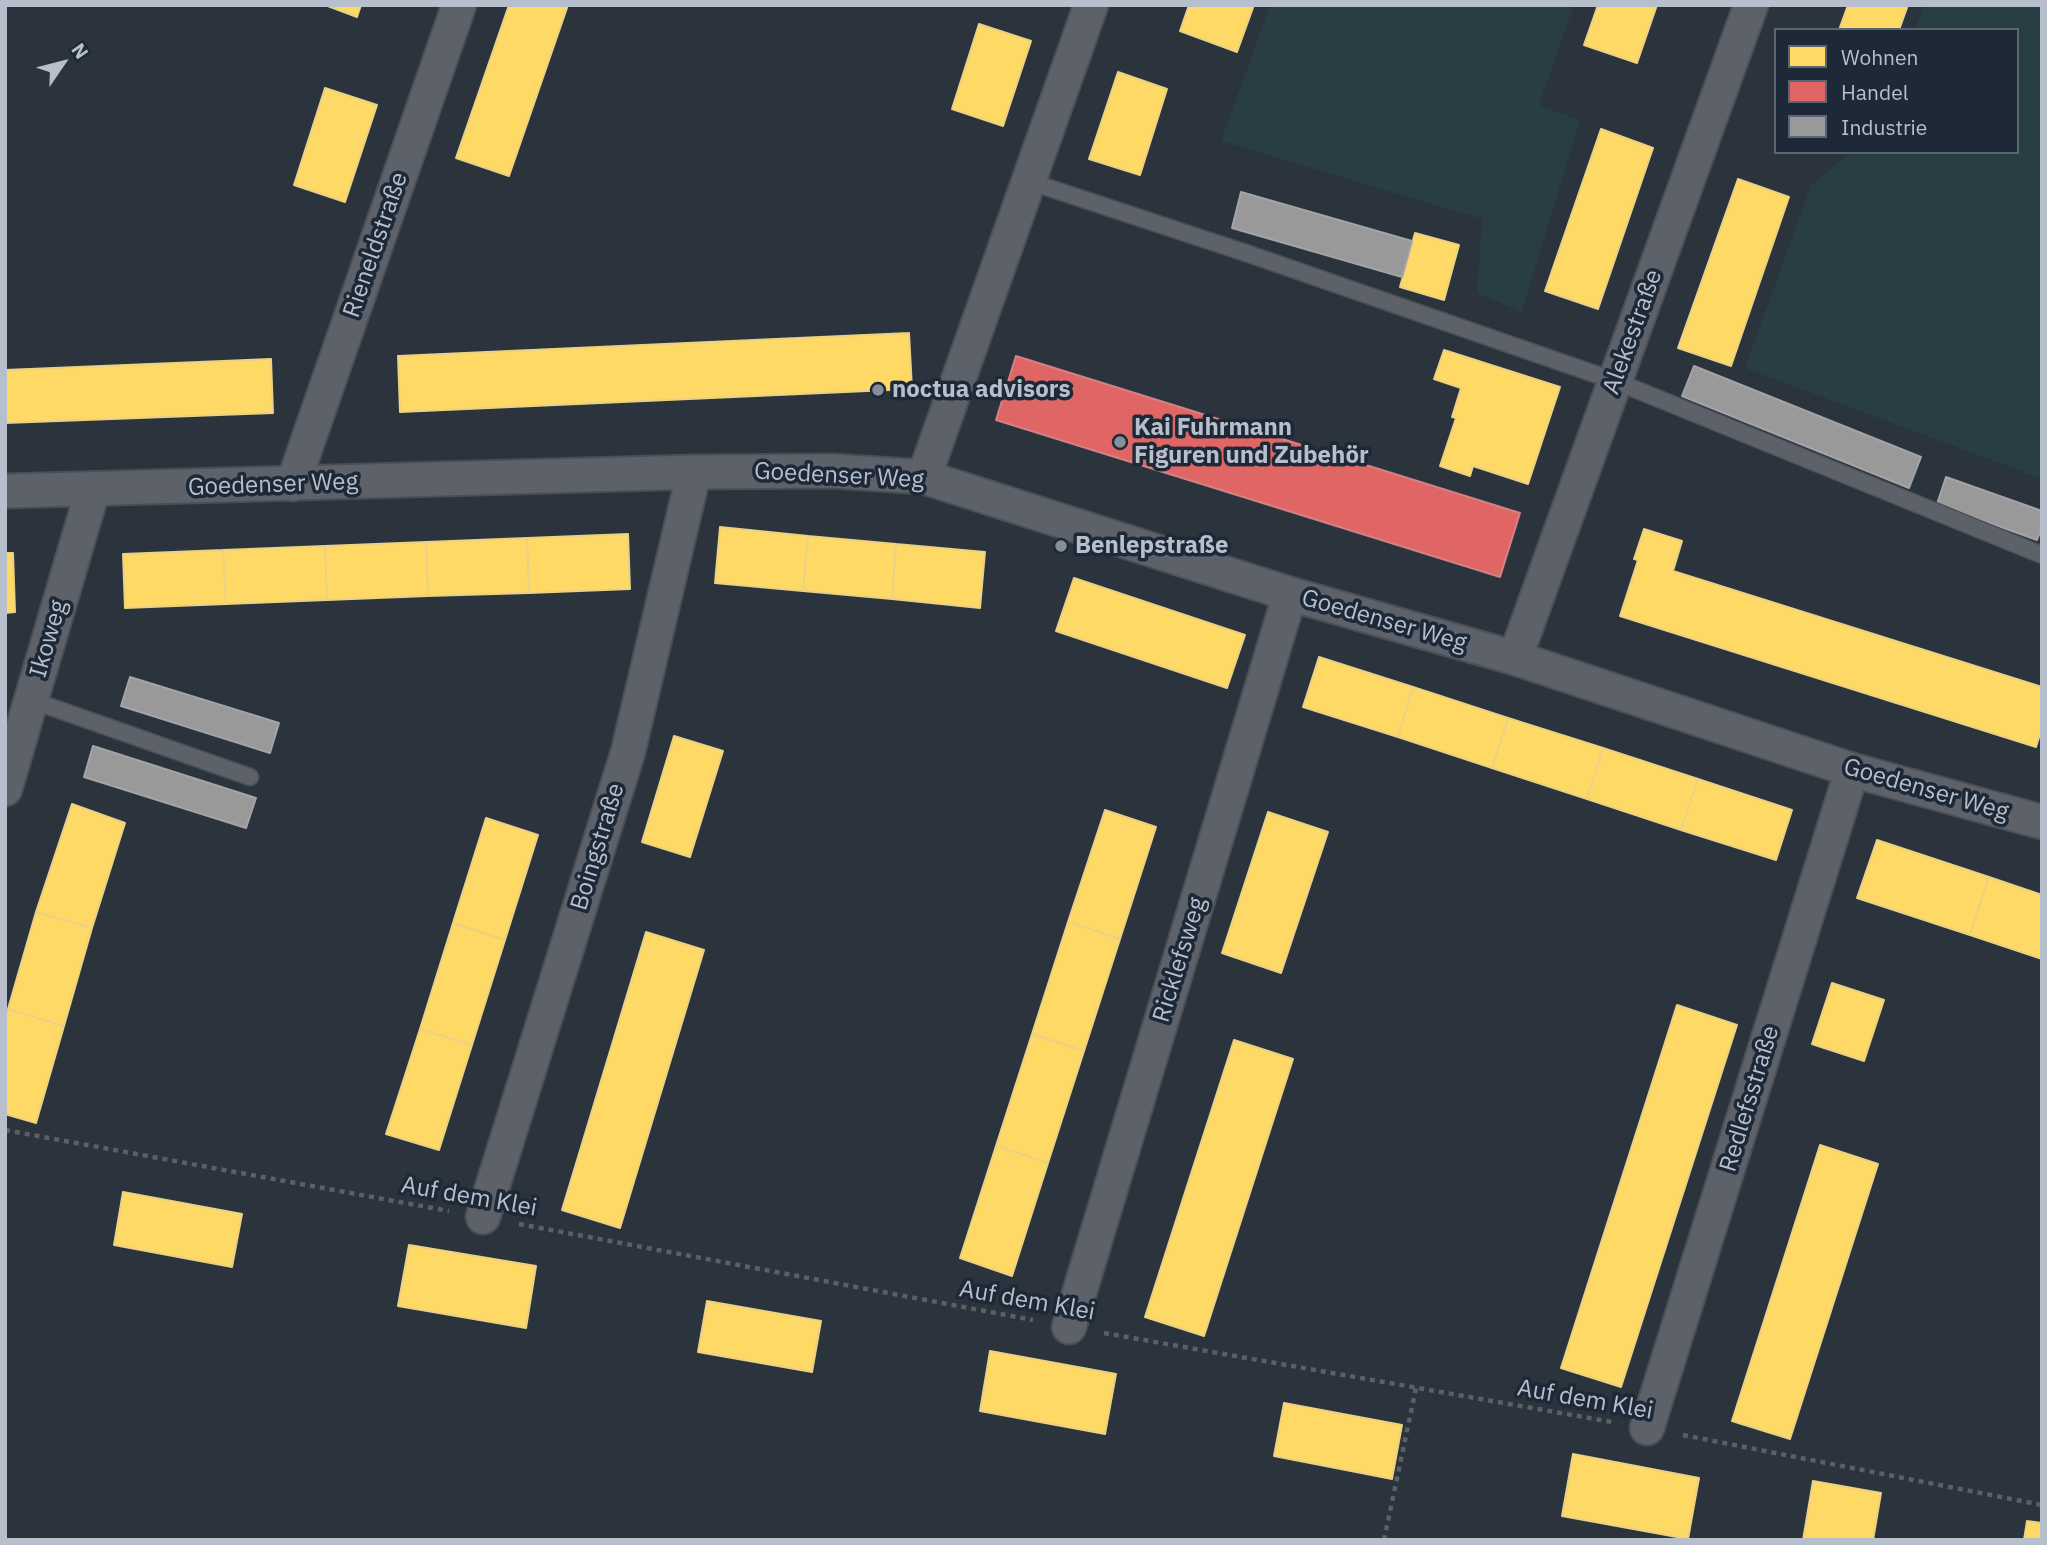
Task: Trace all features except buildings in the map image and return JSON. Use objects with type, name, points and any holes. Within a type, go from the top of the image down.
[{"type":"street","name":"Rieneldstraße","points":[[293,484],[459,5]]},
{"type":"street","points":[[924,477],[1091,5]]},
{"type":"street","name":"Alekestraße","points":[[1515,659],[1751,5]]},
{"type":"street","name":"Goedenser Weg","points":[[5,491],[694,472],[833,471],[924,477],[1290,594],[1515,659],[1853,770],[2042,822]]},
{"type":"street","name":"Boingstraße","points":[[483,1217],[628,752],[694,472]]},
{"type":"street","name":"Ikoweg","points":[[5,789],[93,489]]},
{"type":"street","name":"Ricklefsweg","points":[[1069,1327],[1290,594]]},
{"type":"street","name":"Redlefsstraße","points":[[1647,1428],[1853,770]]},
{"type":"lane","points":[[1028,181],[1246,253],[1615,381],[2042,555]]},
{"type":"lane","points":[[31,700],[250,777]]},
{"type":"path","name":"Auf dem Klei","points":[[5,1130],[1069,1327],[1647,1428],[2042,1506]]},
{"type":"path","points":[[1384,1540],[1416,1388]]},
{"type":"green space","points":[[1270,5],[1574,5],[1539,105],[1580,120],[1522,312],[1477,293],[1482,219],[1221,141]]},
{"type":"green space","points":[[1924,5],[2042,5],[2042,479],[1745,368],[1811,185],[1849,154],[2019,154],[2019,28],[1916,28]]},
{"type":"place","name":"noctua advisors","points":[[878,390]]},
{"type":"place","name":"Kai Fuhrmann Figuren und Zubehör","points":[[1120,442]]},
{"type":"place","name":"Benlepstraße","points":[[1061,546]]}]
